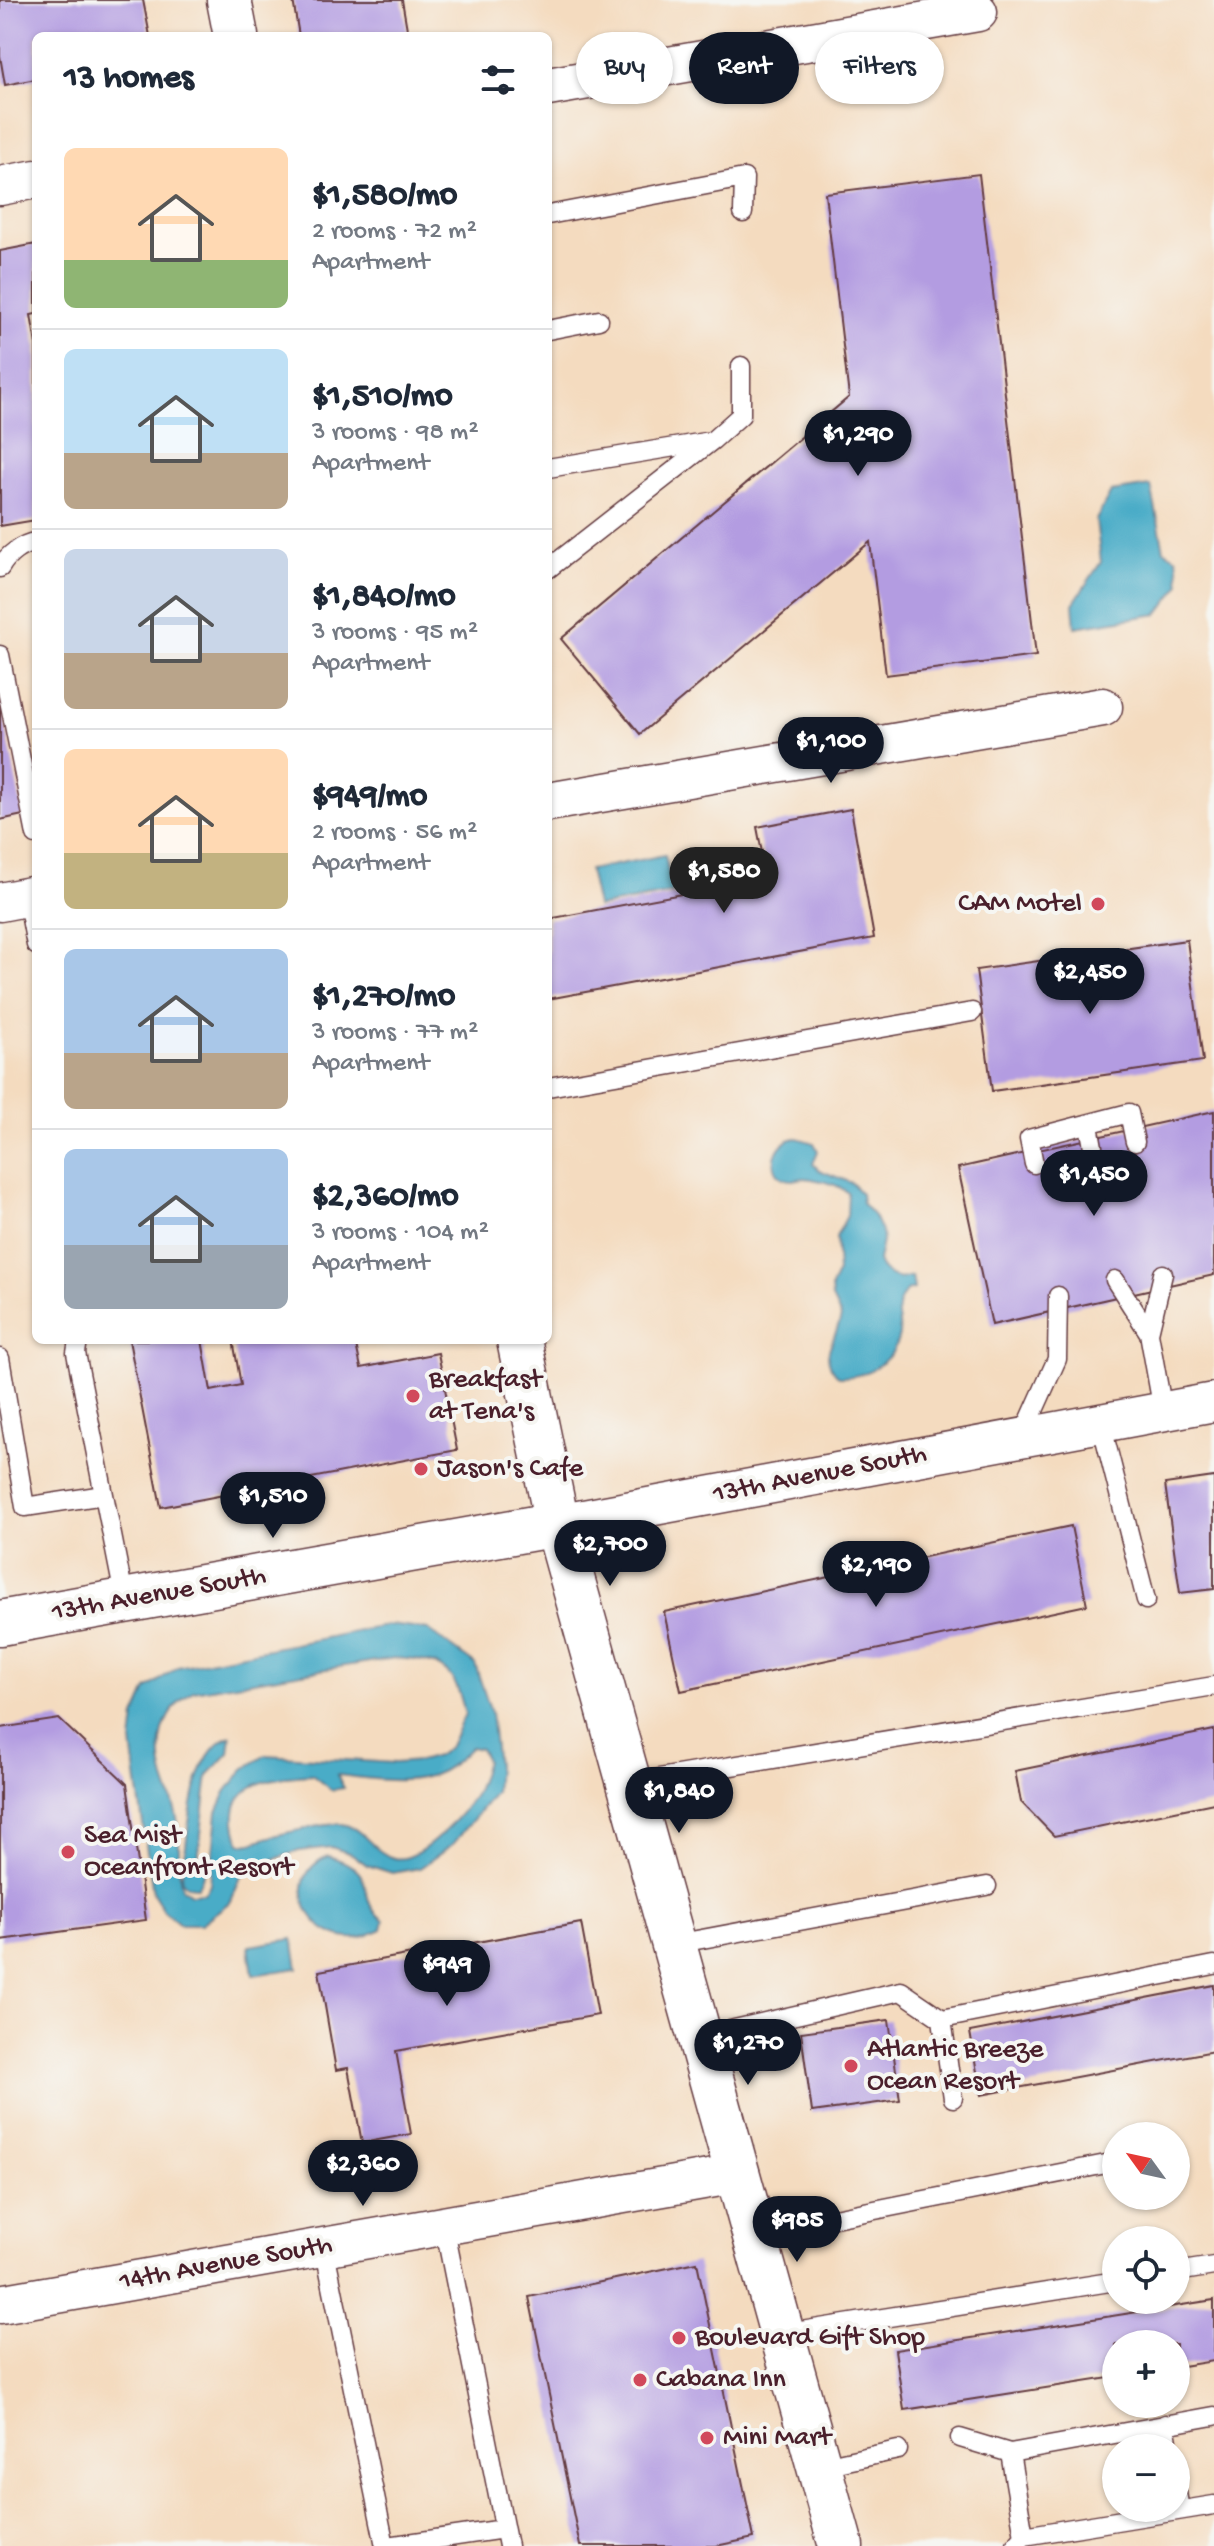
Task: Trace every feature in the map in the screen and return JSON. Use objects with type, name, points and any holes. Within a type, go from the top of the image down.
[{"type":"main road","points":[[229,0],[235,32]]},
{"type":"main road","points":[[520,1344],[557,1524],[841,2546]]},
{"type":"main road","name":"13th Avenue South","points":[[0,1623],[557,1524]]},
{"type":"street","points":[[552,86],[978,12]]},
{"type":"street","points":[[0,186],[32,180]]},
{"type":"street","points":[[552,801],[1103,707]]},
{"type":"street","name":"13th Avenue South","points":[[557,1524],[1214,1402]]},
{"type":"street","name":"14th Avenue South","points":[[0,2304],[737,2174]]},
{"type":"lane","points":[[552,214],[744,178],[743,213]]},
{"type":"lane","points":[[552,329],[599,320]]},
{"type":"lane","points":[[552,566],[741,415],[741,366]]},
{"type":"lane","points":[[552,467],[713,440]]},
{"type":"lane","points":[[0,568],[4,560],[32,542]]},
{"type":"lane","points":[[0,655],[32,815]]},
{"type":"lane","points":[[21,898],[32,932]]},
{"type":"lane","points":[[552,1086],[972,1012]]},
{"type":"lane","points":[[1034,1164],[1029,1139],[1129,1113],[1135,1142]]},
{"type":"lane","points":[[1089,1125],[1093,1147]]},
{"type":"lane","points":[[1149,1333],[1163,1274]]},
{"type":"lane","points":[[1115,1280],[1149,1333],[1163,1411]]},
{"type":"lane","points":[[1021,1438],[1057,1359],[1058,1296]]},
{"type":"lane","points":[[77,1344],[76,1353],[125,1601]]},
{"type":"lane","points":[[0,1358],[8,1453],[25,1507],[104,1495]]},
{"type":"lane","points":[[1101,1423],[1146,1600]]},
{"type":"lane","points":[[629,1783],[1214,1686]]},
{"type":"lane","points":[[675,1944],[987,1886]]},
{"type":"lane","points":[[699,2037],[901,1991],[942,2019],[1214,1965]]},
{"type":"lane","points":[[942,2019],[953,2098]]},
{"type":"lane","points":[[754,2234],[1102,2165]]},
{"type":"lane","points":[[324,2246],[386,2546],[506,2537],[444,2225]]},
{"type":"lane","points":[[1190,2270],[1214,2266]]},
{"type":"lane","points":[[782,2334],[1102,2283]]},
{"type":"lane","points":[[960,2438],[1010,2453],[1214,2416]]},
{"type":"lane","points":[[1165,2424],[1167,2434]]},
{"type":"lane","points":[[819,2467],[898,2450]]},
{"type":"lane","points":[[1010,2453],[1020,2541],[1118,2522]]},
{"type":"lane","points":[[1190,2509],[1214,2505]]},
{"type":"water","points":[[1151,486],[1164,550],[1177,558],[1180,585],[1158,614],[1075,627],[1073,604],[1101,562],[1096,520],[1111,492]]},
{"type":"water","points":[[665,855],[673,893],[597,907],[589,870]]},
{"type":"water","points":[[797,1138],[814,1143],[818,1151],[813,1164],[819,1170],[852,1183],[861,1194],[862,1203],[874,1216],[883,1236],[878,1261],[881,1268],[890,1276],[900,1279],[912,1276],[914,1289],[906,1291],[898,1305],[899,1332],[894,1348],[875,1368],[857,1375],[839,1377],[832,1369],[828,1355],[841,1317],[832,1298],[831,1287],[838,1272],[836,1237],[847,1216],[848,1193],[828,1182],[787,1179],[779,1175],[775,1167],[777,1152],[785,1142]]},
{"type":"water","points":[[390,1625],[428,1630],[475,1664],[491,1713],[497,1766],[495,1792],[454,1843],[420,1868],[392,1873],[367,1865],[352,1854],[331,1847],[299,1851],[256,1865],[241,1877],[231,1901],[201,1924],[180,1924],[164,1911],[153,1893],[132,1742],[135,1716],[147,1689],[178,1667]],"holes":[[[394,1658],[435,1664],[456,1685],[465,1714],[450,1746],[437,1756],[395,1763],[266,1755],[244,1769],[226,1792],[217,1812],[210,1884],[205,1893],[191,1894],[182,1888],[177,1819],[161,1760],[164,1726],[175,1707],[193,1691]],[[471,1747],[480,1749],[486,1760],[474,1795],[450,1825],[416,1854],[404,1858],[386,1855],[353,1828],[337,1824],[240,1843],[235,1823],[236,1807],[252,1787],[280,1778],[312,1775],[331,1790],[344,1788],[337,1775],[417,1779],[442,1771]]]},
{"type":"water","points":[[231,1736],[229,1753],[208,1775],[198,1859],[209,1862],[198,1887],[190,1886],[181,1879],[198,1778],[217,1745]]},
{"type":"water","points":[[328,1856],[345,1862],[362,1878],[370,1903],[384,1920],[382,1929],[358,1938],[341,1937],[314,1920],[306,1907],[303,1893],[305,1879],[313,1866]]},
{"type":"water","points":[[293,1939],[298,1968],[253,1975],[249,1946]]},
{"type":"building","points":[[0,0],[143,0],[149,32],[32,32],[32,80],[5,85],[0,56]]},
{"type":"building","points":[[293,0],[402,0],[407,32],[298,32]]},
{"type":"building","points":[[979,174],[1036,656],[886,675],[870,542],[640,734],[561,639],[849,397],[825,193]]},
{"type":"building","points":[[32,245],[32,521],[0,526],[0,251]]},
{"type":"building","points":[[0,704],[23,815],[0,820]]},
{"type":"building","points":[[851,809],[874,938],[552,998],[552,918],[767,878],[757,827]]},
{"type":"building","points":[[1187,940],[1203,1061],[992,1091],[976,970]]},
{"type":"building","points":[[1214,1111],[1214,1275],[992,1325],[958,1168]]},
{"type":"building","points":[[130,1344],[203,1344],[211,1391],[241,1385],[234,1344],[356,1344],[361,1368],[438,1353],[457,1450],[161,1507]]},
{"type":"building","points":[[1214,1477],[1214,1589],[1180,1593],[1165,1484]]},
{"type":"building","points":[[1071,1526],[1087,1605],[681,1691],[664,1612]]},
{"type":"building","name":"Sea Mist Oceanfront Resort","points":[[59,1719],[127,1784],[146,1920],[0,1940],[0,1728]]},
{"type":"building","points":[[1214,1730],[1214,1803],[1054,1836],[1021,1802],[1015,1771]]},
{"type":"building","points":[[581,1923],[598,2015],[396,2051],[411,2134],[362,2143],[348,2068],[336,2070],[319,1971]]},
{"type":"building","points":[[1214,1985],[1214,2051],[981,2095],[970,2032]]},
{"type":"building","name":"Atlantic Breeze Ocean Resort","points":[[889,2020],[900,2100],[812,2112],[801,2032]]},
{"type":"building","points":[[697,2262],[754,2538],[716,2546],[580,2546],[529,2297]]},
{"type":"building","points":[[1214,2300],[1214,2361],[1190,2365],[1190,2330],[1102,2330],[1102,2379],[904,2410],[895,2350],[1125,2314],[1190,2314],[1190,2304]]},
{"type":"place","name":"CAM Motel","points":[[1098,904]]},
{"type":"place","name":"Breakfast at Tena's","points":[[413,1396]]},
{"type":"place","name":"Jason's Cafe","points":[[421,1469]]},
{"type":"place","name":"Sea Mist Oceanfront Resort","points":[[68,1852]]},
{"type":"place","name":"Atlantic Breeze Ocean Resort","points":[[851,2066]]},
{"type":"place","name":"Boulevard Gift Shop","points":[[679,2338]]},
{"type":"place","name":"Cabana Inn","points":[[640,2380]]},
{"type":"place","name":"Mini Mart","points":[[707,2438]]}]
